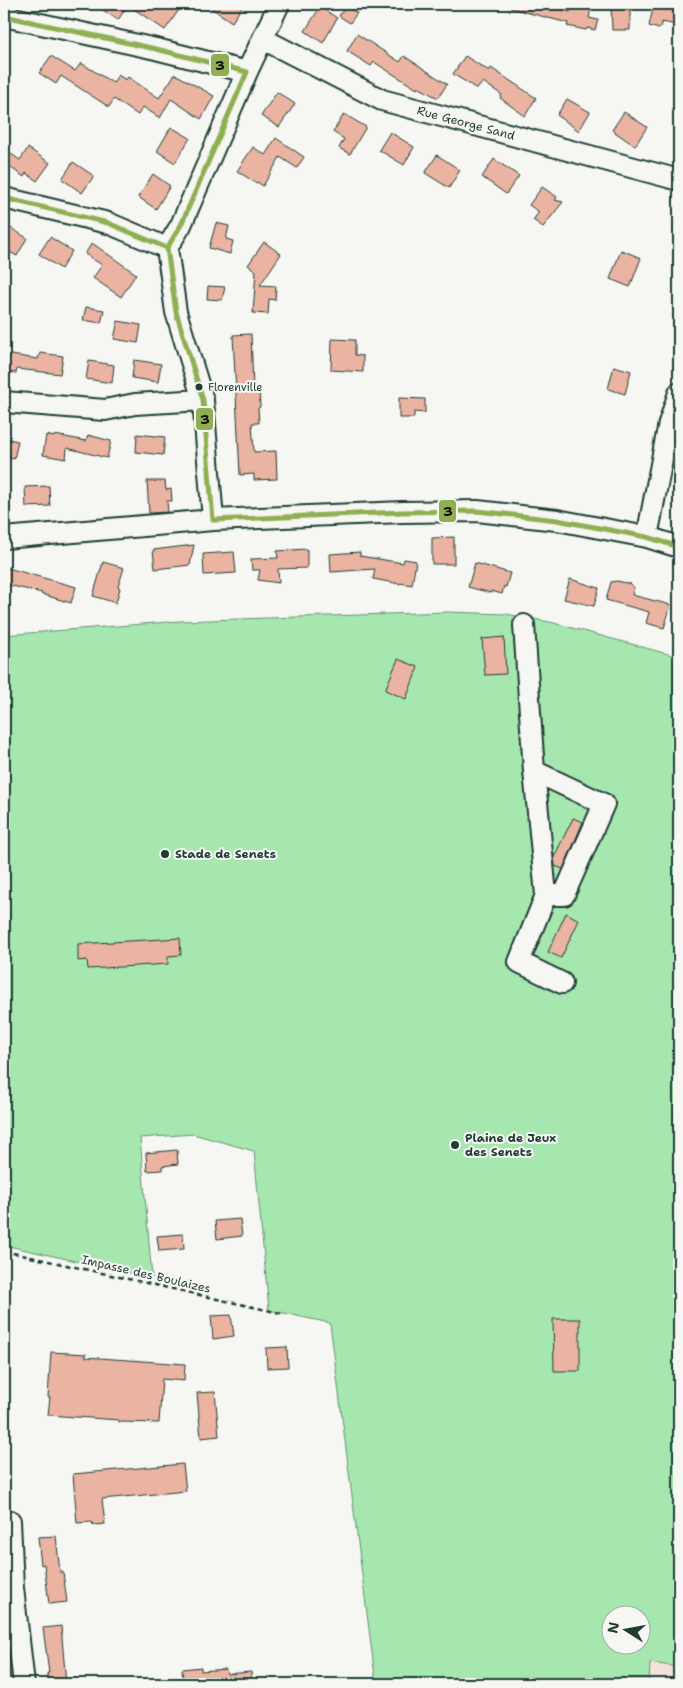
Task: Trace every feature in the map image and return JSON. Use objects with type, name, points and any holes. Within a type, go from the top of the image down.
[{"type":"street","points":[[213,520],[203,400],[176,312],[167,248],[181,225],[247,72],[280,4]]},
{"type":"street","points":[[4,16],[156,49],[247,72]]},
{"type":"street","name":"Rue George Sand","points":[[263,39],[382,100],[679,180]]},
{"type":"street","points":[[4,198],[108,223],[167,248]]},
{"type":"street","points":[[647,537],[670,423],[679,393]]},
{"type":"street","points":[[4,402],[105,410],[135,404],[203,400]]},
{"type":"street","points":[[4,538],[213,520],[403,512],[477,511],[557,520],[647,537],[679,547]]},
{"type":"street","points":[[524,625],[534,771],[546,895],[518,962],[562,983]]},
{"type":"street","points":[[534,771],[604,804],[564,895],[546,895]]},
{"type":"street","points":[[10,1521],[8,1588],[12,1643],[24,1684]]},
{"type":"path","name":"Impasse des Boulaizes","points":[[4,1251],[284,1314]]},
{"type":"shaded area","points":[[650,1663],[679,1667],[679,1684],[649,1684]]},
{"type":"green space","name":"Plaine de Jeux des Senets","points":[[448,612],[506,614],[550,622],[679,657],[679,1667],[650,1663],[649,1684],[376,1684],[330,1323],[269,1310],[254,1151],[193,1134],[140,1138],[152,1278],[4,1245],[4,635],[180,621]]},
{"type":"building","points":[[94,4],[183,4],[165,30],[128,5],[118,20]]},
{"type":"building","points":[[205,4],[244,4],[232,22]]},
{"type":"building","points":[[511,4],[543,4],[570,12],[571,4],[592,4],[589,18],[598,20],[595,30],[587,28],[586,30],[567,26],[568,23],[510,8]]},
{"type":"building","points":[[611,4],[630,4],[630,30],[612,30]]},
{"type":"building","points":[[654,4],[663,6],[663,4],[679,4],[676,25],[662,22],[659,29],[649,26]]},
{"type":"building","points":[[346,6],[357,13],[350,23],[339,16]]},
{"type":"building","points":[[320,7],[337,18],[323,43],[305,31]]},
{"type":"building","points":[[357,34],[400,62],[404,56],[447,84],[438,98],[418,87],[417,89],[374,62],[371,66],[347,51]]},
{"type":"building","points":[[51,56],[75,71],[81,63],[113,83],[118,75],[126,80],[128,77],[159,98],[175,74],[214,96],[201,119],[171,99],[160,118],[143,107],[138,115],[114,99],[109,107],[61,76],[56,84],[39,73]]},
{"type":"building","points":[[465,56],[489,71],[491,68],[536,98],[525,116],[500,98],[502,95],[483,82],[477,89],[453,74]]},
{"type":"building","points":[[277,92],[295,104],[279,127],[261,116]]},
{"type":"building","points":[[567,99],[590,112],[579,131],[557,115]]},
{"type":"building","points":[[624,112],[647,127],[635,146],[612,130]]},
{"type":"building","points":[[344,114],[366,127],[350,154],[339,148],[344,139],[333,132]]},
{"type":"building","points":[[171,127],[190,138],[175,163],[157,151]]},
{"type":"building","points":[[390,132],[414,147],[404,165],[379,150]]},
{"type":"building","points":[[276,138],[304,157],[297,168],[280,157],[263,186],[237,171],[253,147],[265,155]]},
{"type":"building","points":[[28,148],[50,163],[37,181],[26,173],[24,177],[4,163],[4,149],[20,160]]},
{"type":"building","points":[[437,155],[460,170],[449,188],[425,173]]},
{"type":"building","points":[[494,159],[519,176],[506,194],[482,177]]},
{"type":"building","points":[[73,162],[94,176],[82,193],[62,179]]},
{"type":"building","points":[[153,174],[170,186],[156,209],[138,197]]},
{"type":"building","points":[[542,187],[557,197],[555,200],[563,202],[543,227],[533,220],[539,212],[529,205]]},
{"type":"building","points":[[216,223],[229,226],[226,239],[233,241],[230,254],[209,248]]},
{"type":"building","points":[[4,224],[27,238],[17,256],[4,249]]},
{"type":"building","points":[[50,237],[72,251],[61,269],[39,254]]},
{"type":"building","points":[[264,242],[281,254],[260,285],[276,286],[275,300],[269,299],[268,314],[253,313],[256,271],[248,265]]},
{"type":"building","points":[[92,243],[136,274],[121,297],[93,278],[102,265],[85,254]]},
{"type":"building","points":[[621,250],[641,258],[630,287],[610,279]]},
{"type":"building","points":[[208,286],[225,287],[222,300],[207,299]]},
{"type":"building","points":[[86,307],[104,310],[101,323],[83,320]]},
{"type":"building","points":[[118,321],[141,325],[138,343],[114,339]]},
{"type":"building","points":[[251,334],[253,388],[259,388],[260,407],[258,408],[259,423],[252,423],[254,452],[276,451],[277,479],[254,480],[254,474],[240,475],[233,335]]},
{"type":"building","points":[[332,339],[355,340],[355,355],[363,356],[363,372],[331,370]]},
{"type":"building","points":[[40,353],[63,356],[60,374],[17,369],[16,373],[4,372],[4,354],[38,359]]},
{"type":"building","points":[[134,360],[161,364],[158,382],[132,378]]},
{"type":"building","points":[[89,361],[114,365],[112,383],[86,379]]},
{"type":"building","points":[[614,366],[631,371],[625,394],[608,389]]},
{"type":"building","points":[[399,398],[425,399],[425,413],[414,412],[414,418],[399,418]]},
{"type":"building","points":[[137,434],[165,437],[163,455],[136,452]]},
{"type":"building","points":[[46,435],[86,441],[88,435],[111,441],[107,458],[67,448],[66,459],[43,455]]},
{"type":"building","points":[[4,438],[18,441],[14,459],[4,457]]},
{"type":"building","points":[[147,481],[165,481],[166,490],[171,489],[172,501],[167,501],[168,512],[149,513]]},
{"type":"building","points":[[49,486],[50,506],[26,507],[25,487]]},
{"type":"building","points":[[454,537],[454,564],[432,564],[432,538]]},
{"type":"building","points":[[194,545],[190,565],[155,569],[153,550]]},
{"type":"building","points":[[307,549],[307,568],[278,569],[279,583],[258,580],[260,570],[252,570],[251,559],[278,558],[277,551]]},
{"type":"building","points":[[234,552],[236,573],[204,575],[203,554]]},
{"type":"building","points":[[360,552],[360,556],[403,563],[404,559],[416,561],[412,585],[373,579],[375,569],[331,572],[330,554]]},
{"type":"building","points":[[103,562],[124,568],[118,587],[120,588],[116,603],[93,596]]},
{"type":"building","points":[[475,563],[510,573],[502,594],[468,587]]},
{"type":"building","points":[[4,567],[76,587],[71,603],[42,593],[4,584]]},
{"type":"building","points":[[570,579],[599,588],[594,606],[564,599]]},
{"type":"building","points":[[617,581],[631,584],[634,588],[632,595],[671,605],[664,628],[646,623],[649,612],[606,600],[611,582]]},
{"type":"building","points":[[504,637],[506,674],[485,675],[482,639]]},
{"type":"building","points":[[398,659],[418,667],[406,699],[385,690]]},
{"type":"building","points":[[573,818],[583,822],[563,869],[555,866],[554,857]]},
{"type":"building","points":[[566,913],[579,920],[561,958],[548,952]]},
{"type":"building","points":[[180,938],[181,955],[168,956],[168,964],[88,969],[87,960],[78,961],[78,944]]},
{"type":"building","points":[[177,1150],[178,1164],[162,1166],[162,1170],[147,1171],[146,1153]]},
{"type":"building","points":[[240,1219],[242,1236],[217,1239],[215,1221]]},
{"type":"building","points":[[183,1234],[184,1249],[159,1251],[157,1236]]},
{"type":"building","points":[[231,1315],[234,1336],[213,1339],[211,1316]]},
{"type":"building","points":[[553,1319],[580,1319],[580,1371],[554,1371]]},
{"type":"building","points":[[287,1347],[288,1367],[267,1368],[266,1348]]},
{"type":"building","points":[[51,1352],[86,1354],[85,1357],[185,1364],[184,1381],[162,1379],[159,1423],[119,1422],[119,1420],[48,1415]]},
{"type":"building","points":[[215,1392],[219,1436],[201,1438],[197,1393]]},
{"type":"building","points":[[183,1464],[186,1491],[102,1499],[105,1524],[93,1525],[92,1522],[77,1523],[73,1474]]},
{"type":"building","points":[[56,1536],[60,1572],[63,1572],[67,1602],[49,1604],[44,1564],[41,1565],[38,1537]]},
{"type":"building","points":[[61,1626],[66,1684],[48,1684],[47,1673],[49,1673],[43,1628]]},
{"type":"building","points":[[201,1667],[201,1671],[226,1669],[227,1674],[251,1672],[252,1684],[183,1684],[182,1669]]},
{"type":"transit line","name":"3","points":[[4,16],[156,49],[247,72],[181,225],[167,248]]},
{"type":"transit line","name":"3","points":[[4,198],[108,223],[167,248]]},
{"type":"transit line","name":"3","points":[[167,248],[176,312],[203,400],[213,520]]},
{"type":"transit line","name":"3","points":[[213,520],[403,512],[477,511],[557,520],[647,537],[679,547]]},
{"type":"place","name":"Florenville","points":[[199,387]]},
{"type":"place","name":"Stade de Senets","points":[[165,854]]},
{"type":"place","name":"Plaine de Jeux des Senets","points":[[455,1145]]}]
